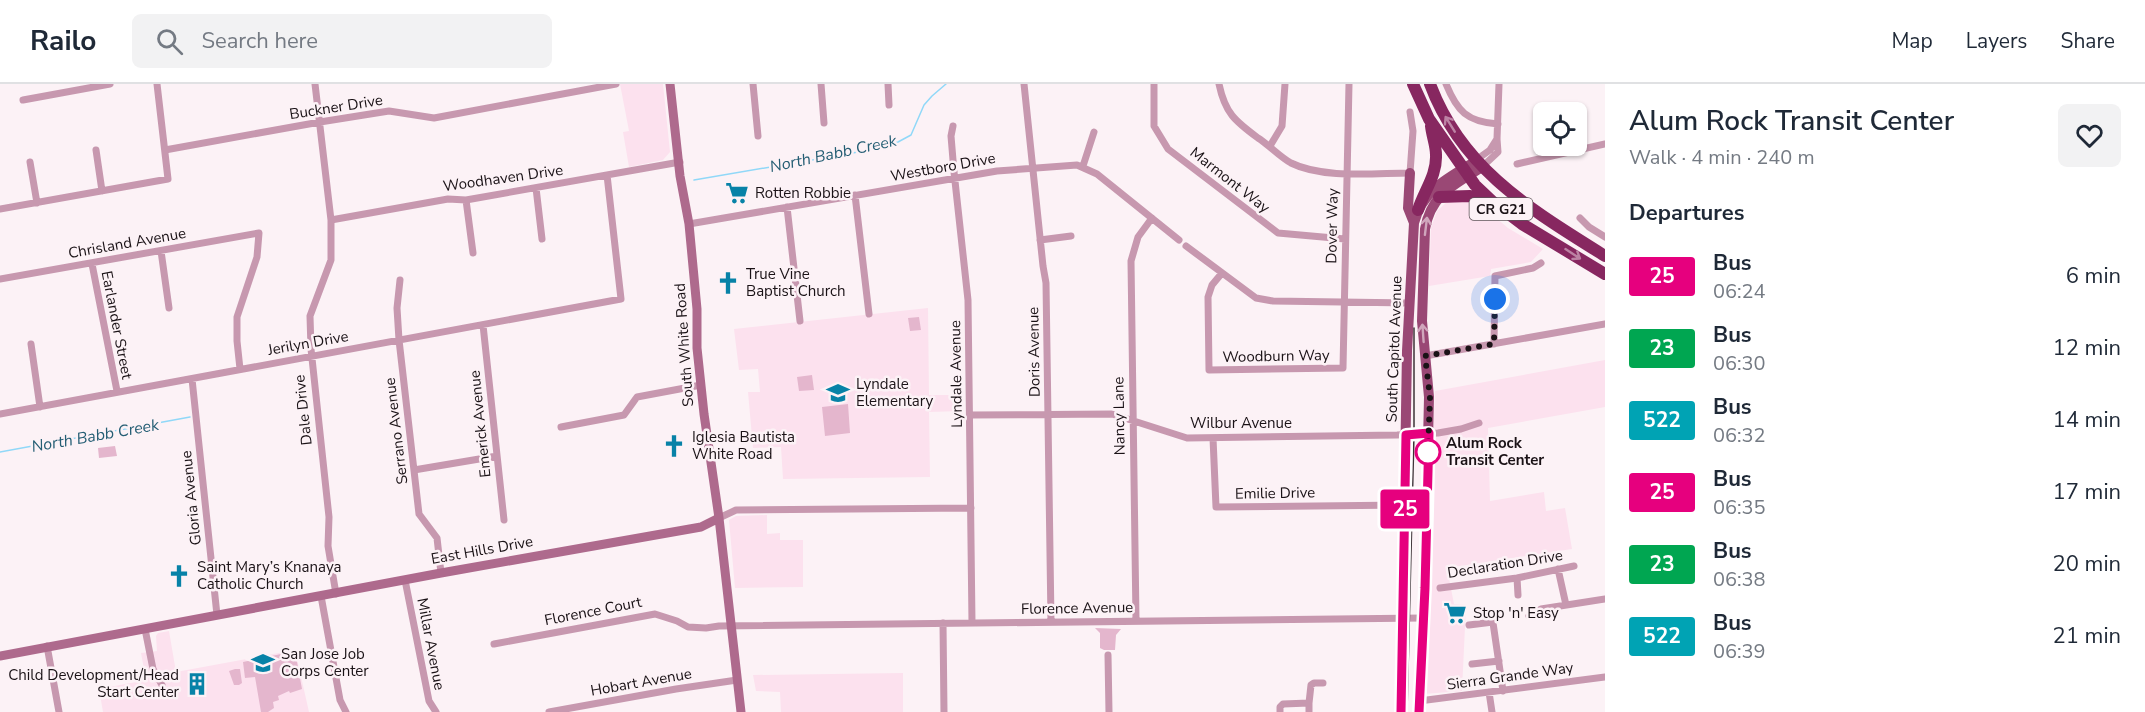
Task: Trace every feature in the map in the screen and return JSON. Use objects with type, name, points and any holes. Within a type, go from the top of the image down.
[{"type":"highway","name":"CR G21","points":[[1413,84],[1429,119],[1465,173],[1493,202],[1522,224],[1605,274]]},
{"type":"highway","name":"CR G21","points":[[1430,84],[1448,122],[1479,164],[1506,190],[1533,210],[1605,256]]},
{"type":"highway","points":[[1418,210],[1434,176],[1436,164],[1429,119]]},
{"type":"highway","points":[[1439,197],[1470,196],[1493,202]]},
{"type":"main road","name":"South Capitol Avenue","points":[[1401,712],[1406,435],[1414,223],[1422,201],[1437,186],[1479,164]]},
{"type":"main road","points":[[1410,173],[1408,208],[1410,218],[1414,223]]},
{"type":"main road","name":"South Capitol Avenue","points":[[1419,707],[1430,397],[1422,321],[1425,229],[1428,215],[1439,197],[1465,173]]},
{"type":"street","points":[[23,100],[110,84]]},
{"type":"street","points":[[0,208],[168,179],[157,84]]},
{"type":"street","name":"Dale Drive","points":[[315,84],[331,220],[332,260],[310,316],[311,356],[329,517],[328,546],[336,594]]},
{"type":"street","name":"Buckner Drive","points":[[165,150],[389,111],[434,118],[616,84]]},
{"type":"street","name":"South White Road","points":[[670,84],[698,309],[701,384],[741,712]]},
{"type":"street","points":[[753,84],[758,136]]},
{"type":"street","points":[[822,84],[824,123]]},
{"type":"street","points":[[888,84],[889,105]]},
{"type":"street","name":"Doris Avenue","points":[[1024,84],[1046,283],[1051,621]]},
{"type":"street","name":"Marmont Way","points":[[1154,84],[1154,126],[1168,149],[1278,233],[1345,239]]},
{"type":"street","points":[[1219,84],[1224,105],[1238,123],[1290,162],[1310,170],[1347,173],[1410,173],[1413,131],[1410,112]]},
{"type":"street","points":[[1270,146],[1282,126],[1285,84]]},
{"type":"street","name":"Dover Way","points":[[1343,368],[1348,84]]},
{"type":"street","points":[[1446,84],[1461,112],[1476,120],[1498,124]]},
{"type":"street","points":[[1479,164],[1498,152],[1499,84]]},
{"type":"street","name":"Lyndale Avenue","points":[[953,126],[951,136],[968,300],[972,622]]},
{"type":"street","points":[[1094,132],[1083,166],[1097,174],[1179,240]]},
{"type":"street","points":[[1517,164],[1605,144]]},
{"type":"street","points":[[96,150],[102,192]]},
{"type":"street","points":[[30,162],[37,203]]},
{"type":"street","name":"Woodhaven Drive","points":[[331,220],[448,199],[466,200],[680,162]]},
{"type":"street","name":"Westboro Drive","points":[[688,224],[1033,167],[1068,164],[1083,166]]},
{"type":"street","name":"Jerilyn Drive","points":[[0,414],[621,299],[607,175]]},
{"type":"street","points":[[536,188],[542,239]]},
{"type":"street","points":[[855,195],[868,314]]},
{"type":"street","points":[[466,200],[473,253]]},
{"type":"street","points":[[787,207],[800,321]]},
{"type":"street","name":"Nancy Lane","points":[[1136,620],[1131,261],[1138,237],[1152,218]]},
{"type":"street","points":[[1580,218],[1588,227],[1605,237]]},
{"type":"street","name":"Chrisland Avenue","points":[[0,279],[259,233],[257,257],[237,318],[240,369]]},
{"type":"street","points":[[1040,240],[1071,236]]},
{"type":"street","points":[[1186,246],[1256,298],[1273,301],[1410,303]]},
{"type":"street","points":[[161,251],[169,308]]},
{"type":"street","points":[[1494,344],[1496,276],[1533,268],[1541,263]]},
{"type":"street","name":"Earlander Street","points":[[92,264],[117,392]]},
{"type":"street","name":"Woodburn Way","points":[[1222,273],[1212,285],[1208,297],[1209,370],[1343,368]]},
{"type":"street","name":"Serrano Avenue","points":[[400,280],[397,308],[399,340],[419,514],[437,538],[441,573]]},
{"type":"street","points":[[1425,356],[1605,324]]},
{"type":"street","name":"Emerick Avenue","points":[[483,325],[504,520]]},
{"type":"street","points":[[32,344],[40,406]]},
{"type":"street","name":"Gloria Avenue","points":[[192,379],[217,615]]},
{"type":"street","points":[[561,427],[615,418],[624,415],[637,397],[701,384]]},
{"type":"street","name":"Wilbur Avenue","points":[[970,415],[1112,414],[1187,438],[1406,435],[1461,429],[1479,423]]},
{"type":"street","name":"Emilie Drive","points":[[1213,438],[1216,507],[1405,505]]},
{"type":"street","points":[[414,470],[497,456]]},
{"type":"street","name":"East Hills Drive","points":[[0,656],[441,573],[702,527],[736,510],[971,508]]},
{"type":"street","name":"Declaration Drive","points":[[1440,588],[1516,578],[1574,566]]},
{"type":"street","points":[[1558,569],[1566,605]]},
{"type":"street","points":[[1516,578],[1518,595]]},
{"type":"street","name":"Millar Avenue","points":[[405,580],[429,701],[436,712]]},
{"type":"street","points":[[321,596],[336,682],[340,700],[346,712]]},
{"type":"street","points":[[1529,616],[1541,609],[1605,599]]},
{"type":"street","name":"Florence Court","points":[[494,644],[655,614],[688,627],[731,626]]},
{"type":"street","name":"Florence Avenue","points":[[731,626],[1423,618]]},
{"type":"street","points":[[1469,625],[1492,619],[1503,691]]},
{"type":"street","points":[[943,623],[944,712]]},
{"type":"street","points":[[145,629],[153,669],[162,685]]},
{"type":"street","points":[[46,646],[59,712]]},
{"type":"street","points":[[1108,655],[1109,712]]},
{"type":"street","points":[[1472,664],[1498,661]]},
{"type":"street","name":"Sierra Grande Way","points":[[1419,707],[1489,693],[1605,677]]},
{"type":"street","name":"Hobart Avenue","points":[[549,712],[737,680]]},
{"type":"street","points":[[1309,712],[1311,685],[1323,683]]},
{"type":"street","points":[[1489,693],[1492,712]]},
{"type":"street","points":[[1280,712],[1283,704],[1309,703]]},
{"type":"shaded area","points":[[620,84],[663,84],[670,152],[663,160],[629,167],[623,132],[629,131]]},
{"type":"shaded area","points":[[1448,201],[1477,202],[1508,228],[1543,249],[1531,262],[1491,269],[1490,276],[1429,286],[1431,228],[1437,211]]},
{"type":"shaded area","name":"Lyndale Elementary","points":[[928,308],[929,395],[962,395],[962,411],[929,412],[930,477],[783,479],[781,447],[753,448],[748,392],[760,392],[758,369],[739,370],[734,329]]},
{"type":"shaded area","points":[[919,317],[921,330],[910,331],[908,318]]},
{"type":"shaded area","points":[[1605,360],[1605,407],[1488,428],[1490,501],[1544,492],[1546,511],[1565,508],[1572,549],[1447,568],[1454,604],[1466,605],[1462,691],[1423,694],[1435,391]]},
{"type":"shaded area","points":[[812,375],[814,390],[799,391],[797,377]]},
{"type":"shaded area","points":[[848,404],[850,433],[825,436],[822,407]]},
{"type":"shaded area","points":[[115,446],[117,456],[99,458],[98,448]]},
{"type":"shaded area","points":[[767,515],[767,534],[780,533],[780,540],[803,540],[803,587],[735,588],[729,520],[736,516]]},
{"type":"shaded area","points":[[1095,628],[1121,629],[1116,635],[1115,650],[1100,648],[1100,633]]},
{"type":"shaded area","name":"San Jose Job Corps Center","points":[[169,631],[176,672],[295,650],[309,712],[103,712],[99,689],[146,680],[141,653],[157,651],[156,636],[158,633]]},
{"type":"shaded area","points":[[295,651],[302,689],[278,696],[279,700],[273,702],[274,708],[268,712],[261,712],[255,677],[245,678],[243,662]]},
{"type":"shaded area","points":[[240,669],[242,683],[239,685],[234,685],[229,671]]},
{"type":"shaded area","points":[[903,673],[903,712],[781,712],[780,692],[756,691],[753,675]]},
{"type":"waterway","name":"North Babb Creek","points":[[694,180],[853,153],[898,142],[911,135],[924,105],[946,84]]},
{"type":"waterway","name":"North Babb Creek","points":[[0,452],[190,417]]},
{"type":"tram line","points":[[1407,712],[1414,434],[1414,328]]},
{"type":"bus line","name":"25","points":[[1401,712],[1406,435],[1429,433],[1419,712]]},
{"type":"place","name":"Rotten Robbie","points":[[737,193]]},
{"type":"place","name":"True Vine Baptist Church","points":[[728,283]]},
{"type":"place","name":"Lyndale Elementary","points":[[838,393]]},
{"type":"place","name":"Iglesia Bautista White Road","points":[[674,446]]},
{"type":"place","name":"Alum Rock Transit Center","points":[[1428,452]]},
{"type":"place","name":"Saint Mary’s Knanaya Catholic Church","points":[[179,576]]},
{"type":"place","name":"Stop 'n' Easy","points":[[1455,613]]},
{"type":"place","name":"San Jose Job Corps Center","points":[[263,663]]},
{"type":"place","name":"Child Development/Head Start Center","points":[[197,684]]},
{"type":"route","points":[[1428,452],[1430,397],[1425,356],[1494,344],[1495,299]]}]
